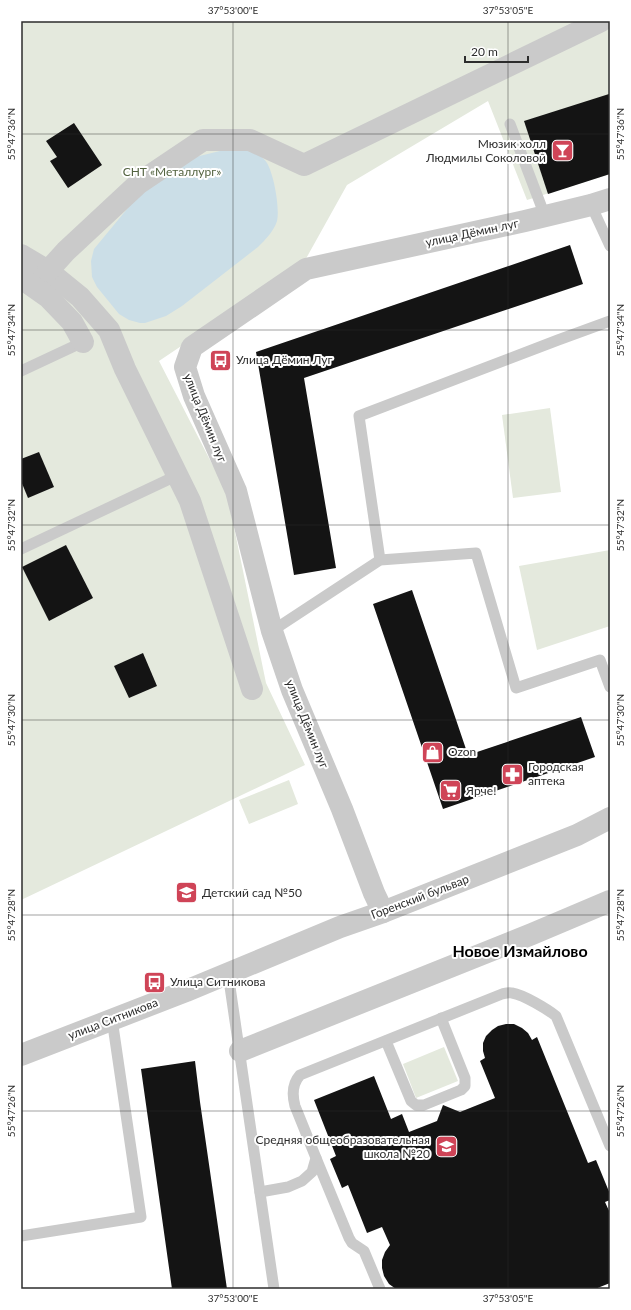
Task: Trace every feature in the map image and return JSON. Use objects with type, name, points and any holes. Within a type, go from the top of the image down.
[{"type":"street","points":[[48,271],[66,251],[139,183],[203,140],[250,140],[304,165],[602,21]]},
{"type":"street","name":"улица Дёмин луг","points":[[383,912],[292,690],[272,631],[236,491],[194,396],[185,367],[192,347],[306,270],[601,202]]},
{"type":"street","points":[[21,255],[48,271],[80,297],[109,330],[125,369],[190,501],[252,690]]},
{"type":"street","points":[[21,278],[48,297],[72,322],[83,342]]},
{"type":"street","name":"Горенский бульвар","points":[[228,973],[340,927],[383,912],[577,835],[610,818]]},
{"type":"street","points":[[240,1051],[532,934],[610,901]]},
{"type":"street","name":"улица Ситникова","points":[[21,1055],[228,973]]},
{"type":"lane","points":[[510,124],[545,216]]},
{"type":"lane","points":[[601,202],[610,246]]},
{"type":"lane","points":[[380,560],[359,416],[610,321]]},
{"type":"lane","points":[[21,371],[83,342]]},
{"type":"lane","points":[[21,549],[178,475]]},
{"type":"lane","points":[[272,631],[380,560],[476,553],[516,688],[600,660],[610,687]]},
{"type":"lane","points":[[228,973],[274,1289]]},
{"type":"lane","points":[[380,1289],[364,1251],[352,1243],[349,1238],[295,1106],[293,1091],[294,1085],[300,1075],[510,992],[551,1012],[556,1016],[610,1146]]},
{"type":"lane","points":[[386,1040],[411,1101],[416,1104],[424,1105],[461,1090],[465,1086],[465,1078],[441,1018]]},
{"type":"lane","points":[[21,1236],[142,1217],[112,1019]]},
{"type":"lane","points":[[260,1192],[288,1187],[302,1182],[312,1172],[316,1158]]},
{"type":"green space","name":"СНТ «Металлург»","points":[[21,21],[610,21],[610,174],[527,200],[488,101],[347,185],[303,264],[159,361],[227,493],[266,683],[305,765],[21,900]]},
{"type":"green space","points":[[550,408],[561,492],[513,498],[502,415]]},
{"type":"green space","points":[[610,550],[610,626],[537,650],[519,566]]},
{"type":"green space","points":[[289,780],[298,804],[249,824],[239,800]]},
{"type":"green space","points":[[444,1047],[458,1081],[416,1098],[403,1064]]},
{"type":"shaded area","points":[[240,150],[258,154],[270,168],[278,208],[276,225],[272,232],[258,247],[182,306],[166,316],[145,323],[140,323],[129,320],[119,314],[97,287],[92,277],[91,261],[94,249],[137,197],[183,160],[220,151]]},
{"type":"building","points":[[609,94],[610,174],[548,194],[524,121]]},
{"type":"building","points":[[74,123],[102,165],[68,188],[50,161],[57,157],[46,141]]},
{"type":"building","points":[[570,245],[583,284],[304,378],[336,568],[294,575],[256,352]]},
{"type":"building","points":[[39,452],[54,487],[28,498],[21,481],[21,459]]},
{"type":"building","points":[[66,545],[93,598],[49,621],[22,567]]},
{"type":"building","points":[[412,590],[468,755],[581,717],[595,757],[443,809],[373,604]]},
{"type":"building","points":[[143,653],[157,686],[129,698],[114,666]]},
{"type":"building","points":[[514,1024],[522,1028],[528,1033],[532,1040],[537,1037],[588,1163],[596,1160],[610,1194],[610,1200],[605,1202],[610,1213],[610,1283],[595,1289],[396,1289],[389,1284],[384,1276],[382,1268],[382,1260],[390,1245],[382,1227],[367,1233],[348,1185],[342,1188],[330,1159],[336,1156],[314,1100],[374,1076],[391,1119],[402,1114],[409,1132],[437,1121],[443,1105],[460,1112],[495,1098],[480,1061],[485,1058],[483,1043],[486,1036],[498,1026]]},
{"type":"building","points":[[195,1061],[227,1289],[172,1289],[141,1069]]},
{"type":"place","name":"Мюзик холл Людмилы Соколовой","points":[[562,151]]},
{"type":"place","name":"Улица Дёмин Луг","points":[[220,360]]},
{"type":"place","name":"Ozon","points":[[432,752]]},
{"type":"place","name":"Городская аптека","points":[[512,774]]},
{"type":"place","name":"Ярче!","points":[[450,791]]},
{"type":"place","name":"Детский сад №50","points":[[187,893]]},
{"type":"place","name":"Улица Ситникова","points":[[155,982]]},
{"type":"place","name":"Средняя общеобразовательная школа №20","points":[[446,1147]]},
{"type":"district","name":"Новое Измайлово","points":[[520,951]]}]
